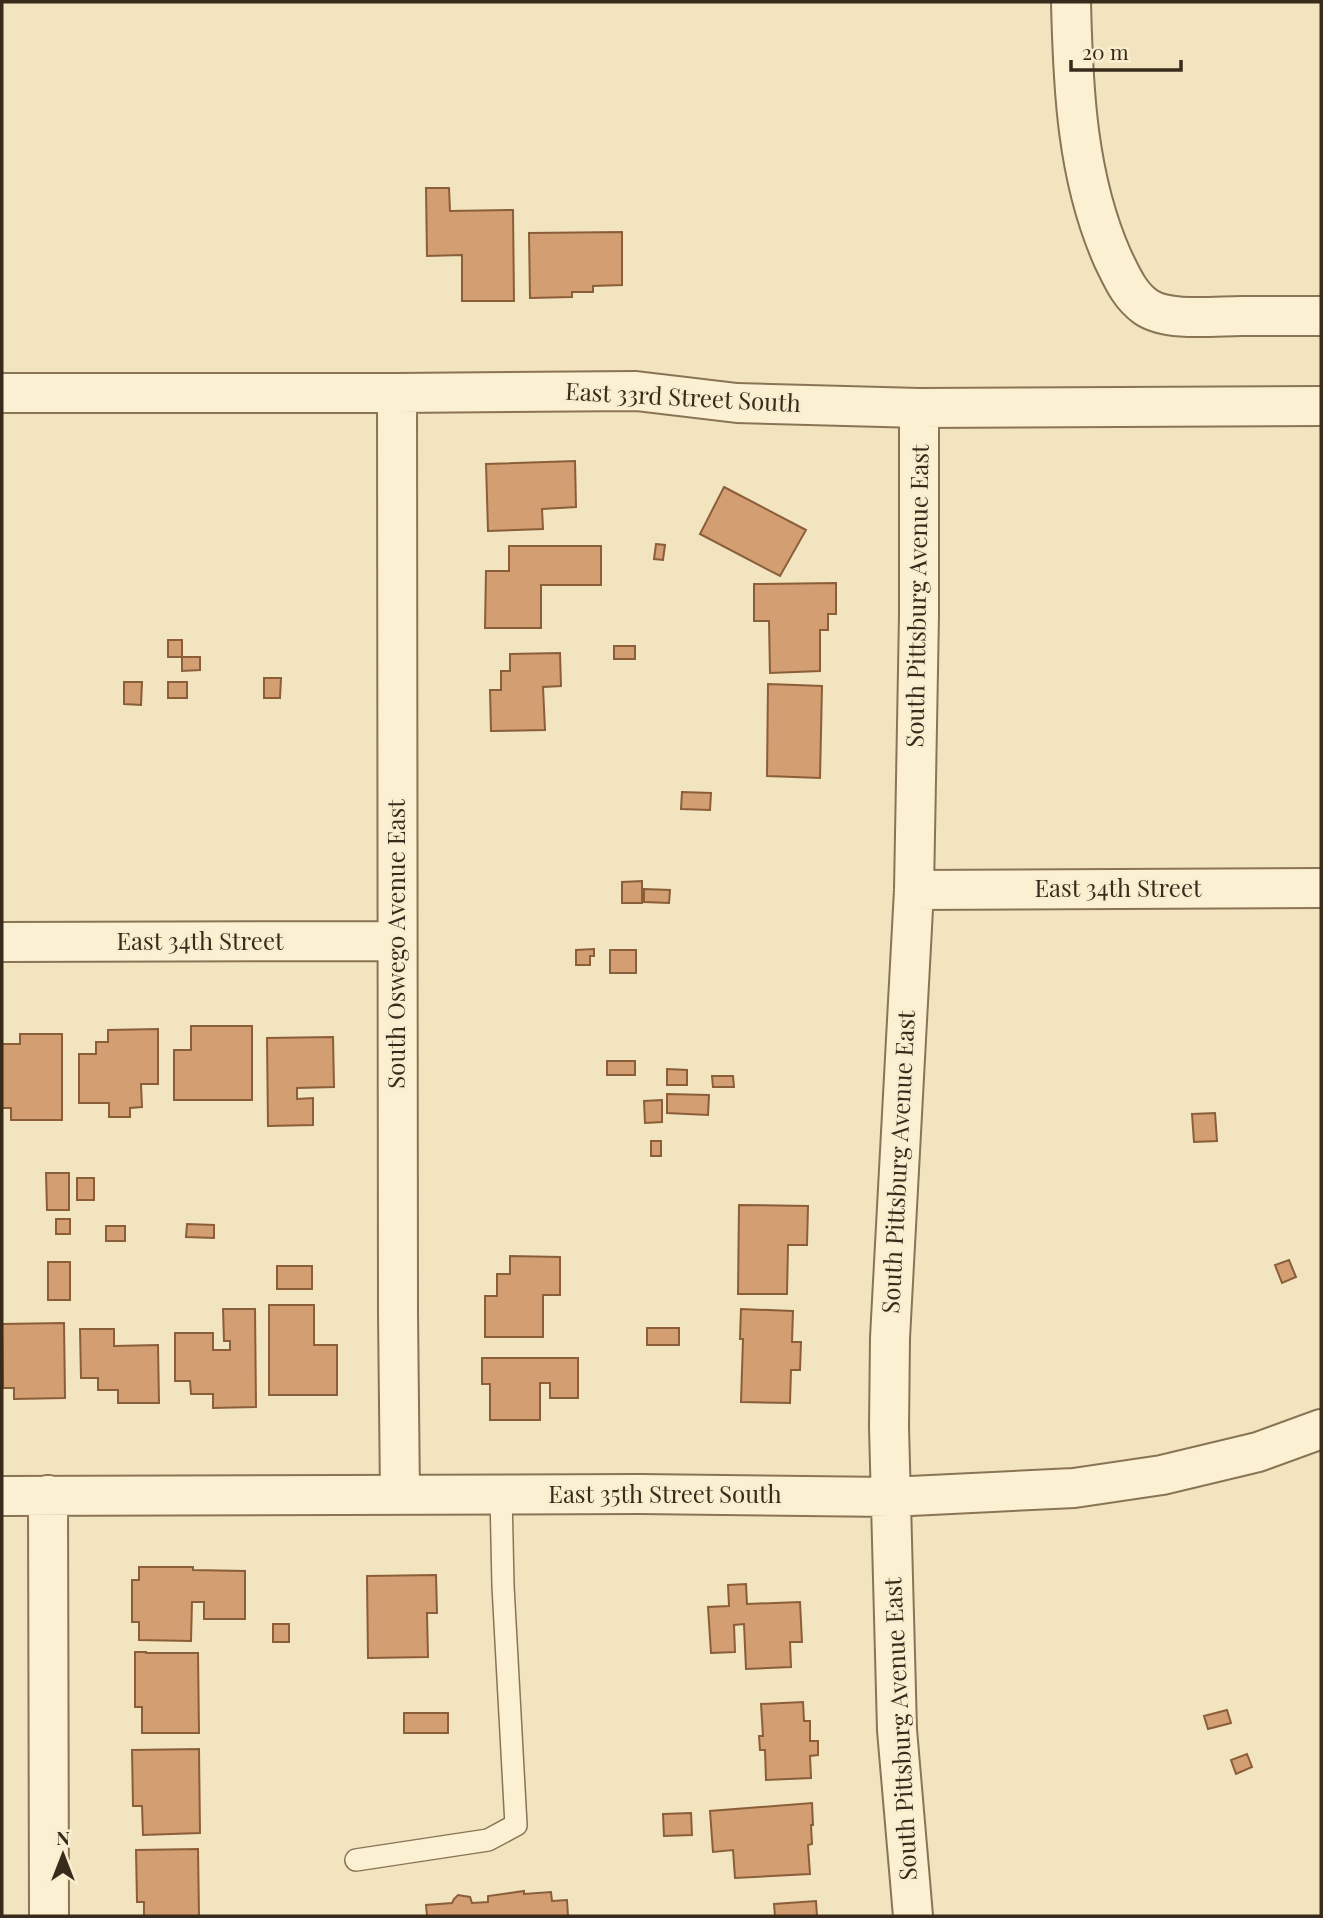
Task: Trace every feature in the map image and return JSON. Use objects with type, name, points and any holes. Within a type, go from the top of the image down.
[{"type":"street","points":[[1071,2],[1073,78],[1082,152],[1101,231],[1126,287],[1147,307],[1168,315],[1321,316]]},
{"type":"street","name":"East 33rd Street South","points":[[2,393],[636,391],[737,403],[919,408],[1321,406]]},
{"type":"street","name":"South Oswego Avenue East","points":[[397,393],[400,1495]]},
{"type":"street","name":"South Pittsburg Avenue East","points":[[913,1916],[897,1730],[890,1497],[890,1338],[914,890],[919,615],[919,408]]},
{"type":"street","name":"East 34th Street","points":[[914,890],[1321,888]]},
{"type":"street","name":"East 34th Street","points":[[2,942],[397,941]]},
{"type":"street","name":"East 35th Street South","points":[[2,1496],[501,1494],[890,1497],[1074,1488],[1162,1475],[1258,1452],[1321,1429]]},
{"type":"street","points":[[48,1496],[49,1916]]},
{"type":"lane","points":[[356,1860],[488,1840],[516,1825],[501,1494]]},
{"type":"building","points":[[426,188],[449,188],[450,211],[513,210],[514,301],[462,301],[462,255],[427,256]]},
{"type":"building","points":[[622,232],[622,285],[593,286],[593,292],[572,292],[572,297],[530,298],[529,233]]},
{"type":"building","points":[[575,461],[576,507],[542,509],[543,529],[488,531],[486,464]]},
{"type":"building","points":[[724,487],[806,530],[780,576],[700,534]]},
{"type":"building","points":[[656,544],[665,545],[663,560],[654,559]]},
{"type":"building","points":[[509,546],[601,546],[601,585],[541,585],[541,628],[485,628],[486,571],[509,571]]},
{"type":"building","points":[[836,583],[836,614],[828,614],[828,630],[820,630],[820,671],[770,673],[769,621],[754,621],[754,584]]},
{"type":"building","points":[[168,640],[182,640],[182,657],[168,657]]},
{"type":"building","points":[[614,646],[635,646],[635,659],[614,659]]},
{"type":"building","points":[[560,653],[561,686],[543,687],[545,730],[491,731],[490,690],[501,690],[501,671],[510,671],[510,654]]},
{"type":"building","points":[[182,657],[200,657],[200,670],[182,671]]},
{"type":"building","points":[[264,678],[281,678],[280,698],[264,698]]},
{"type":"building","points":[[124,682],[142,682],[141,705],[124,704]]},
{"type":"building","points":[[168,682],[187,682],[187,698],[168,698]]},
{"type":"building","points":[[768,684],[822,686],[820,778],[767,776]]},
{"type":"building","points":[[682,792],[711,793],[710,810],[681,809]]},
{"type":"building","points":[[642,881],[642,903],[622,903],[622,882]]},
{"type":"building","points":[[644,889],[670,890],[669,903],[644,902]]},
{"type":"building","points":[[594,949],[594,956],[590,956],[590,965],[576,965],[576,950]]},
{"type":"building","points":[[610,950],[636,950],[636,973],[610,973]]},
{"type":"building","points":[[191,1026],[252,1026],[252,1100],[174,1100],[174,1050],[191,1050]]},
{"type":"building","points":[[158,1029],[158,1084],[141,1084],[142,1107],[130,1108],[130,1117],[109,1117],[109,1103],[79,1103],[79,1054],[96,1054],[96,1042],[108,1042],[108,1030]]},
{"type":"building","points":[[20,1034],[62,1034],[62,1120],[11,1120],[11,1108],[2,1108],[2,1044],[20,1044]]},
{"type":"building","points":[[333,1037],[334,1087],[297,1088],[297,1099],[313,1098],[313,1125],[268,1126],[267,1038]]},
{"type":"building","points":[[607,1061],[635,1061],[635,1075],[607,1075]]},
{"type":"building","points":[[667,1069],[687,1070],[687,1085],[667,1085]]},
{"type":"building","points":[[712,1076],[733,1076],[734,1087],[713,1087]]},
{"type":"building","points":[[667,1094],[709,1095],[708,1115],[667,1113]]},
{"type":"building","points":[[662,1100],[662,1122],[645,1123],[644,1101]]},
{"type":"building","points":[[1215,1113],[1217,1141],[1194,1142],[1192,1114]]},
{"type":"building","points":[[651,1141],[661,1141],[661,1156],[651,1156]]},
{"type":"building","points":[[46,1173],[69,1173],[69,1210],[47,1210]]},
{"type":"building","points":[[77,1178],[94,1178],[94,1200],[77,1200]]},
{"type":"building","points":[[739,1205],[808,1206],[807,1245],[788,1245],[787,1294],[738,1294]]},
{"type":"building","points":[[56,1219],[70,1219],[70,1234],[56,1234]]},
{"type":"building","points":[[187,1224],[214,1225],[214,1238],[186,1237]]},
{"type":"building","points":[[106,1226],[125,1226],[125,1241],[106,1241]]},
{"type":"building","points":[[510,1256],[560,1257],[560,1295],[543,1295],[543,1337],[485,1337],[485,1296],[497,1296],[497,1274],[510,1274]]},
{"type":"building","points":[[1289,1260],[1296,1277],[1282,1283],[1275,1265]]},
{"type":"building","points":[[48,1262],[70,1262],[70,1300],[48,1300]]},
{"type":"building","points":[[277,1266],[312,1266],[312,1289],[277,1289]]},
{"type":"building","points":[[269,1305],[314,1305],[314,1345],[337,1345],[337,1395],[269,1395]]},
{"type":"building","points":[[223,1309],[255,1309],[256,1407],[213,1408],[213,1394],[191,1394],[190,1381],[175,1381],[175,1333],[213,1333],[213,1350],[230,1350],[230,1341],[224,1341]]},
{"type":"building","points":[[741,1309],[793,1311],[792,1342],[801,1342],[800,1370],[791,1370],[790,1403],[741,1402]]},
{"type":"building","points":[[64,1323],[65,1398],[14,1399],[14,1388],[3,1388],[2,1324]]},
{"type":"building","points":[[647,1328],[679,1328],[679,1345],[647,1345]]},
{"type":"building","points":[[80,1329],[114,1329],[114,1346],[158,1345],[159,1403],[118,1403],[118,1390],[98,1390],[98,1378],[81,1378]]},
{"type":"building","points":[[482,1358],[578,1358],[578,1398],[550,1398],[550,1383],[540,1383],[540,1420],[490,1420],[490,1384],[482,1384]]},
{"type":"building","points":[[139,1567],[245,1571],[245,1619],[204,1619],[204,1602],[192,1602],[191,1641],[139,1640],[139,1622],[132,1622],[132,1580],[139,1580]]},
{"type":"building","points":[[436,1575],[437,1613],[427,1613],[428,1657],[368,1658],[367,1576]]},
{"type":"building","points":[[746,1584],[747,1604],[800,1602],[802,1642],[790,1642],[791,1667],[746,1669],[744,1624],[734,1625],[735,1652],[711,1653],[708,1607],[729,1606],[728,1585]]},
{"type":"building","points":[[273,1624],[289,1624],[289,1642],[273,1642]]},
{"type":"building","points":[[135,1652],[198,1653],[199,1733],[142,1733],[142,1707],[135,1707]]},
{"type":"building","points":[[803,1702],[804,1721],[810,1721],[810,1741],[818,1741],[818,1755],[810,1756],[811,1778],[766,1780],[765,1750],[760,1750],[759,1736],[763,1736],[761,1704]]},
{"type":"building","points":[[1227,1710],[1231,1723],[1208,1729],[1204,1716]]},
{"type":"building","points":[[404,1713],[448,1713],[448,1733],[404,1733]]},
{"type":"building","points":[[199,1749],[200,1833],[143,1835],[142,1806],[133,1806],[132,1750]]},
{"type":"building","points":[[1247,1754],[1252,1767],[1236,1774],[1231,1760]]},
{"type":"building","points":[[812,1803],[812,1844],[808,1845],[810,1874],[735,1878],[733,1850],[713,1852],[710,1811]]},
{"type":"building","points":[[691,1813],[692,1835],[664,1836],[663,1814]]},
{"type":"building","points":[[198,1849],[199,1916],[144,1916],[144,1902],[137,1902],[136,1850]]},
{"type":"building","points":[[524,1891],[524,1894],[551,1892],[552,1901],[567,1900],[568,1916],[427,1916],[426,1905],[452,1903],[458,1895],[470,1897],[472,1903],[488,1902],[488,1896]]},
{"type":"building","points":[[816,1901],[817,1916],[775,1916],[774,1904]]}]
